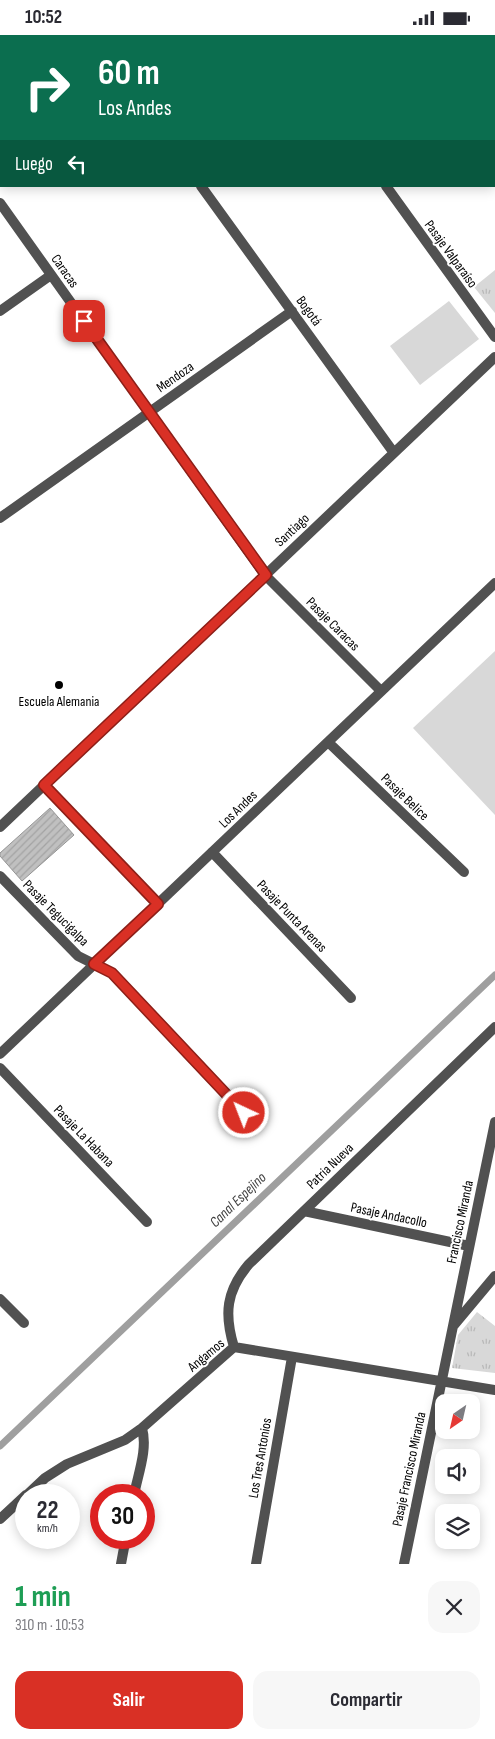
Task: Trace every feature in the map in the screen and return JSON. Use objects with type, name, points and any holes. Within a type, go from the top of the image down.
[{"type":"street","name":"Bogotá","points":[[202,187],[394,453]]},
{"type":"street","name":"Pasaje Valparaíso","points":[[387,187],[495,337]]},
{"type":"street","name":"Caracas","points":[[0,203],[266,575]]},
{"type":"street","points":[[0,311],[51,275]]},
{"type":"street","name":"Mendoza","points":[[0,518],[292,311]]},
{"type":"street","name":"Santiago","points":[[0,827],[495,357]]},
{"type":"street","name":"Pasaje Caracas","points":[[266,575],[381,691]]},
{"type":"street","name":"Los Andes","points":[[0,1054],[495,583]]},
{"type":"street","name":"Pasaje Belice","points":[[328,742],[464,872]]},
{"type":"street","points":[[44,785],[158,904]]},
{"type":"street","name":"Pasaje Punta Arenas","points":[[212,852],[351,998]]},
{"type":"street","name":"Pasaje Tegucigalpa","points":[[0,876],[78,956],[112,973],[244,1113]]},
{"type":"street","name":"Patria Nueva","points":[[234,1347],[230,1333],[228,1307],[234,1285],[249,1264],[495,1027]]},
{"type":"street","name":"Pasaje La Habana","points":[[0,1068],[147,1222]]},
{"type":"street","name":"Francisco Miranda","points":[[442,1380],[495,1122]]},
{"type":"street","name":"Pasaje Andacollo","points":[[304,1211],[469,1246]]},
{"type":"street","name":"Francisco Miranda","points":[[453,1327],[495,1276]]},
{"type":"street","points":[[0,1299],[24,1323]]},
{"type":"street","name":"Angamos","points":[[38,1484],[67,1464],[125,1440],[142,1428],[234,1347],[495,1390]]},
{"type":"street","name":"Los Tres Antonios","points":[[256,1564],[292,1357]]},
{"type":"street","name":"Pasaje Francisco Miranda","points":[[404,1564],[442,1380]]},
{"type":"street","points":[[136,1484],[144,1446],[142,1428]]},
{"type":"street","name":"Angamos","points":[[0,1519],[15,1505]]},
{"type":"street","points":[[121,1564],[124,1549]]},
{"type":"green space","points":[[495,270],[495,313],[474,287]]},
{"type":"green space","points":[[449,301],[479,339],[420,385],[390,346]]},
{"type":"green space","points":[[495,651],[495,815],[413,728]]},
{"type":"green space","points":[[477,1312],[495,1326],[495,1373],[452,1368],[458,1335]]},
{"type":"building","points":[[50,808],[74,835],[22,881],[0,856],[0,853]]},
{"type":"waterway","name":"Canal Espejino","points":[[0,1446],[495,975]]},
{"type":"place","name":"Escuela Alemania","points":[[59,685]]},
{"type":"route","points":[[84,321],[266,575],[44,785],[158,904],[94,964],[112,973],[244,1113]]}]
